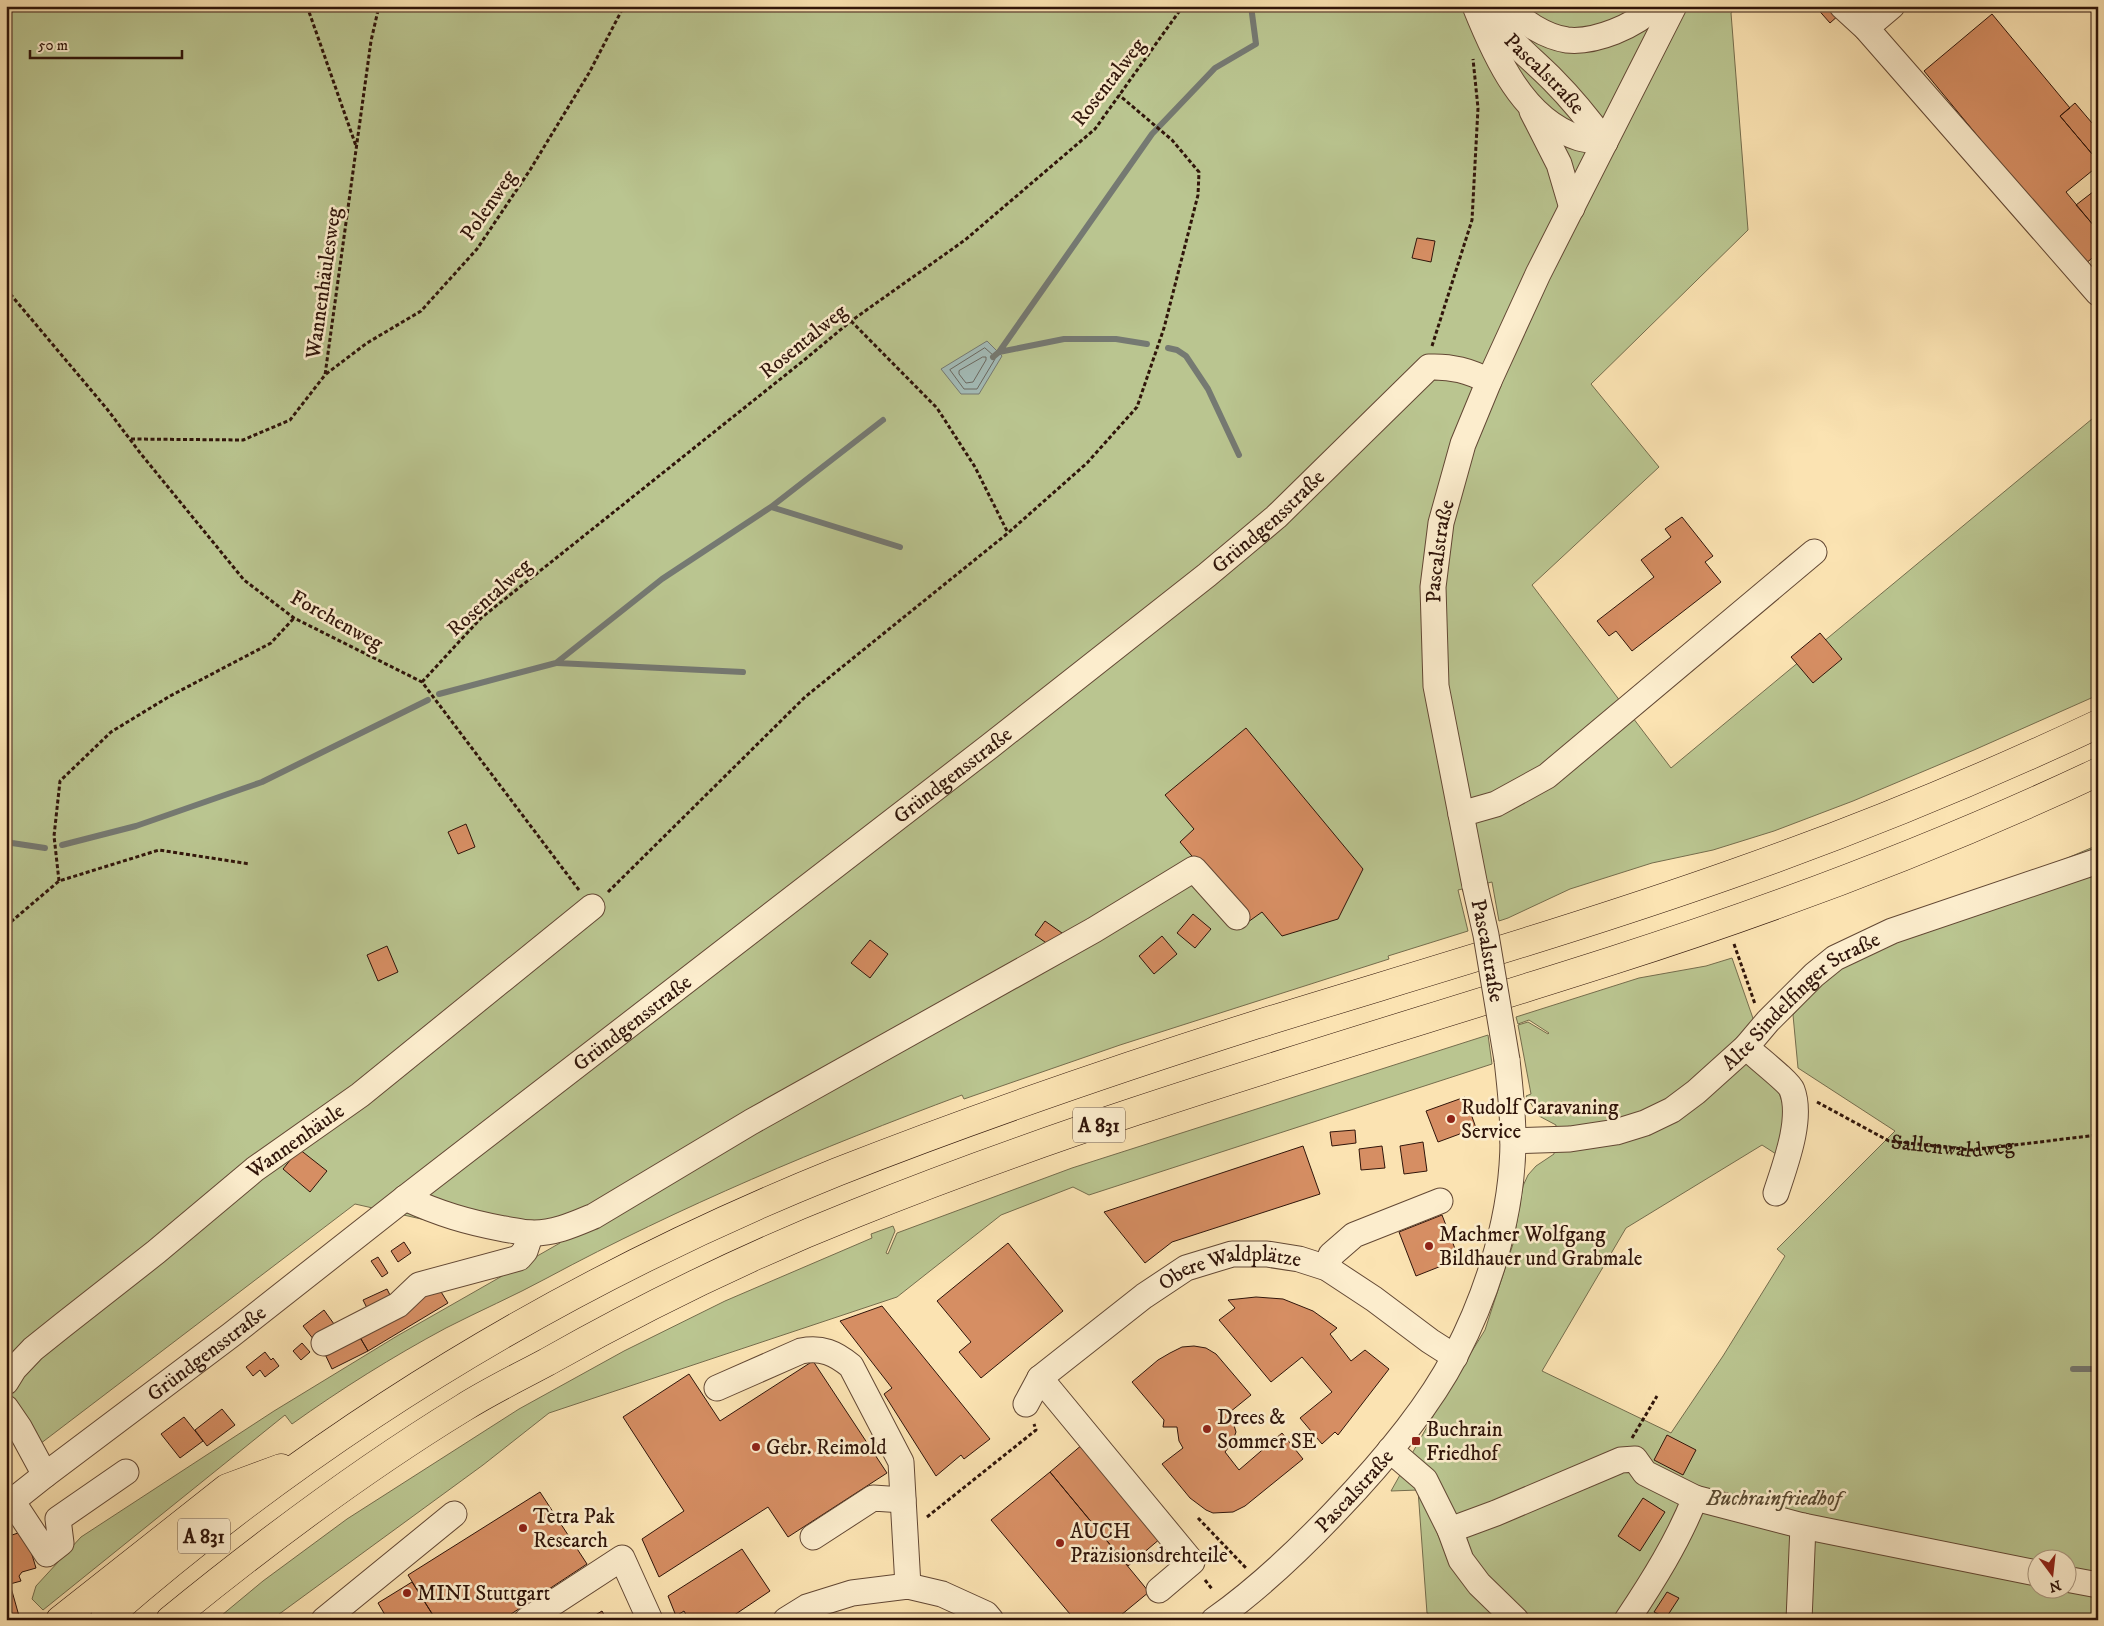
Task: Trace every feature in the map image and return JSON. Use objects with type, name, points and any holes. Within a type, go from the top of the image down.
[{"type":"highway","name":"A 831","points":[[104,1620],[166,1565],[308,1458],[401,1395],[533,1315],[651,1255],[731,1218],[835,1173],[1042,1096],[1726,876],[1932,798],[2098,724]]},
{"type":"highway","name":"A 831","points":[[170,1620],[235,1566],[336,1492],[464,1407],[598,1334],[713,1275],[852,1214],[996,1160],[1262,1071],[1615,960],[1726,922],[1874,868],[2033,802],[2098,772]]},
{"type":"highway","points":[[60,1620],[228,1488],[308,1458]]},
{"type":"street","name":"Pascalstraße","points":[[1475,6],[1506,71],[1530,106],[1559,164],[1572,208]]},
{"type":"street","name":"Pascalstraße","points":[[1485,6],[1499,28],[1553,80],[1585,115],[1605,142]]},
{"type":"street","name":"Pascalstraße","points":[[1506,6],[1542,32],[1567,40],[1597,38],[1622,29],[1650,12],[1655,6]]},
{"type":"street","name":"Pascalstraße","points":[[1214,1620],[1259,1584],[1309,1539],[1358,1488],[1390,1450],[1434,1390],[1455,1356],[1485,1287],[1499,1241],[1509,1194],[1513,1141],[1513,1104],[1502,1022],[1436,686],[1433,587],[1444,514],[1463,444],[1538,274],[1674,6]]},
{"type":"street","points":[[1842,6],[1864,17],[2098,293]]},
{"type":"street","points":[[1864,17],[1892,6]]},
{"type":"street","name":"Pascalstraße","points":[[1530,106],[1551,124],[1578,138],[1605,142]]},
{"type":"street","points":[[1429,367],[1448,366],[1471,372],[1490,381]]},
{"type":"street","name":"Gründgensstraße","points":[[9,1503],[231,1335],[405,1198],[990,746],[1206,575],[1276,518],[1429,367]]},
{"type":"street","points":[[1460,814],[1496,804],[1547,776],[1814,552]]},
{"type":"street","name":"Alte Sindelfinger Straße","points":[[1513,1141],[1570,1139],[1616,1132],[1645,1123],[1672,1110],[1696,1092],[1746,1048],[1768,1021],[1814,975],[1835,958],[1892,930],[2098,860]]},
{"type":"street","points":[[405,1198],[426,1208],[466,1222],[531,1233],[552,1231],[594,1216],[751,1122],[1085,934],[1194,869],[1237,916]]},
{"type":"street","name":"Wannenhäule","points":[[6,1382],[14,1369],[33,1349],[156,1252],[255,1170],[360,1095],[592,907]]},
{"type":"street","points":[[1746,1048],[1792,1088],[1795,1114],[1787,1161],[1776,1193]]},
{"type":"street","points":[[1327,1268],[1331,1255],[1354,1235],[1440,1201]]},
{"type":"street","points":[[324,1343],[398,1305],[419,1285],[518,1258],[525,1251],[531,1233]]},
{"type":"street","name":"Obere Waldplätze","points":[[1026,1404],[1040,1378],[1113,1311],[1144,1296],[1186,1268],[1232,1254],[1268,1254],[1299,1259],[1327,1268],[1374,1299],[1430,1341],[1455,1356]]},
{"type":"street","points":[[717,1388],[801,1351],[814,1349],[829,1351],[841,1358],[856,1375],[898,1452],[903,1474],[904,1534],[908,1586]]},
{"type":"street","points":[[1040,1378],[1192,1562],[1159,1590]]},
{"type":"street","points":[[6,1408],[19,1427],[45,1475]]},
{"type":"street","points":[[1390,1450],[1425,1480],[1450,1530],[1461,1560],[1479,1584],[1516,1620]]},
{"type":"street","points":[[1450,1530],[1496,1513],[1621,1460],[1635,1459],[1645,1473],[1695,1498],[1803,1526],[2026,1571]]},
{"type":"street","points":[[9,1503],[47,1554],[61,1543],[58,1519],[126,1472]]},
{"type":"street","points":[[813,1537],[873,1498],[903,1500]]},
{"type":"street","points":[[1627,1620],[1648,1589],[1684,1524],[1695,1498]]},
{"type":"street","points":[[339,1615],[454,1514]]},
{"type":"street","points":[[1799,1620],[1803,1526]]},
{"type":"street","points":[[527,1620],[622,1558],[650,1620]]},
{"type":"street","points":[[2076,1581],[2098,1585]]},
{"type":"street","points":[[786,1620],[807,1607],[852,1593],[908,1586],[942,1594],[986,1614],[991,1620]]},
{"type":"path","points":[[307,6],[356,147]]},
{"type":"path","name":"Wannenhäulesweg","points":[[131,439],[244,440],[290,420],[325,375],[371,41],[379,6]]},
{"type":"path","name":"Polenweg","points":[[325,375],[367,343],[421,311],[477,249],[530,170],[590,72],[624,6]]},
{"type":"path","name":"Rosentalweg","points":[[422,682],[481,618],[803,361],[851,320],[965,240],[1095,129],[1183,6]]},
{"type":"path","points":[[1793,6],[1795,8],[1797,6]]},
{"type":"path","points":[[1429,367],[1431,350],[1472,220],[1478,108],[1472,50]]},
{"type":"path","points":[[592,907],[805,697],[1008,533],[1087,463],[1137,407],[1164,328],[1198,196],[1199,172],[1172,140],[1119,96]]},
{"type":"path","name":"Forchenweg","points":[[6,289],[131,439],[141,454],[244,580],[294,618],[422,682],[592,907]]},
{"type":"path","points":[[851,320],[937,408],[975,467],[1008,533]]},
{"type":"path","points":[[59,881],[54,836],[60,781],[110,732],[170,696],[271,643],[294,618]]},
{"type":"path","points":[[6,926],[59,881],[159,850],[250,864]]},
{"type":"path","points":[[1726,922],[1758,1012],[1768,1021]]},
{"type":"path","name":"Sallenwaldweg","points":[[1792,1088],[1889,1141],[1972,1150],[2098,1135]]},
{"type":"path","points":[[1621,1460],[1641,1419],[1657,1396]]},
{"type":"path","points":[[904,1534],[1036,1430]]},
{"type":"path","points":[[1198,1518],[1242,1563],[1259,1584]]},
{"type":"green space","points":[[6,6],[1739,6],[1731,13],[1748,230],[1591,384],[1659,467],[1532,585],[1671,768],[2098,414],[2098,695],[1853,801],[1774,831],[1713,850],[1652,863],[1570,889],[1499,921],[1492,882],[1458,890],[1468,931],[1388,956],[1389,959],[1120,1045],[964,1099],[962,1095],[804,1157],[700,1202],[648,1226],[446,1328],[367,1374],[292,1424],[285,1415],[43,1610],[32,1599],[36,1586],[81,1537],[274,1411],[397,1336],[560,1243],[559,1241],[536,1245],[355,1204],[36,1447],[6,1402]]},
{"type":"green space","name":"Buchrainfriedhof","points":[[2098,845],[2098,1620],[1439,1620],[1427,1613],[1418,1490],[1391,1491],[1446,1393],[1485,1330],[1513,1244],[1523,1186],[1528,1175],[1536,1166],[1554,1154],[1556,1125],[1539,1116],[1526,1096],[1531,1094],[1518,1025],[1528,1022],[1549,1033],[1529,1020],[1518,1024],[1516,1017],[1639,978],[1706,966],[1732,958],[1787,1116],[1787,1161],[1762,1145],[1626,1228],[1542,1371],[1671,1433],[1723,1356],[1785,1256],[1777,1249],[1895,1131],[1798,1068],[1793,1015],[1822,981],[1857,955],[1999,887]]},
{"type":"green space","points":[[1488,1035],[1492,1064],[1089,1195],[1073,1187],[1001,1215],[897,1297],[549,1413],[483,1465],[271,1620],[216,1620],[263,1581],[347,1519],[519,1409],[624,1351],[725,1301],[872,1238],[871,1234],[893,1226],[895,1231],[886,1253],[888,1254],[897,1233],[1072,1168]]},
{"type":"water","points":[[987,341],[1002,356],[979,394],[961,394],[941,369]]},
{"type":"building","points":[[1815,6],[1849,6],[1830,23]]},
{"type":"building","points":[[1992,14],[2070,108],[2060,116],[2098,161],[2098,166],[2066,192],[2098,231],[2098,253],[2084,265],[1924,71]]},
{"type":"building","points":[[2075,103],[2098,130],[2098,161],[2060,116]]},
{"type":"building","points":[[2098,188],[2098,226],[2096,228],[2076,205]]},
{"type":"building","points":[[1417,238],[1435,241],[1431,262],[1412,258]]},
{"type":"building","points":[[1682,517],[1713,556],[1705,562],[1721,582],[1632,651],[1616,631],[1609,636],[1597,621],[1654,577],[1641,560],[1671,537],[1665,529]]},
{"type":"building","points":[[1820,633],[1842,659],[1813,683],[1791,657]]},
{"type":"building","points":[[1246,728],[1363,869],[1338,919],[1282,936],[1262,912],[1248,922],[1180,842],[1194,829],[1165,795]]},
{"type":"building","points":[[466,824],[475,847],[458,854],[448,832]]},
{"type":"building","points":[[1193,914],[1211,929],[1195,948],[1177,933]]},
{"type":"building","points":[[1045,921],[1062,933],[1052,947],[1035,935]]},
{"type":"building","points":[[1162,936],[1177,954],[1154,974],[1139,956]]},
{"type":"building","points":[[870,940],[888,954],[870,978],[851,963]]},
{"type":"building","points":[[387,946],[398,972],[378,981],[367,955]]},
{"type":"building","name":"Rudolf Caravaning Service","points":[[1465,1097],[1476,1128],[1438,1142],[1426,1111]]},
{"type":"building","points":[[1355,1130],[1356,1143],[1332,1146],[1330,1132]]},
{"type":"building","points":[[1423,1142],[1427,1171],[1404,1174],[1400,1146]]},
{"type":"building","points":[[1303,1146],[1320,1194],[1172,1242],[1145,1263],[1104,1212]]},
{"type":"building","points":[[1382,1146],[1385,1168],[1361,1170],[1359,1149]]},
{"type":"building","points":[[299,1149],[327,1171],[310,1192],[283,1169]]},
{"type":"building","name":"Machmer Wolfgang Bildhauer und Grabmale","points":[[1442,1215],[1459,1259],[1416,1276],[1399,1232]]},
{"type":"building","points":[[404,1242],[411,1253],[398,1262],[391,1251]]},
{"type":"building","points":[[1008,1243],[1063,1311],[981,1378],[959,1352],[971,1342],[937,1301]]},
{"type":"building","points":[[378,1257],[388,1273],[382,1277],[371,1261]]},
{"type":"building","points":[[438,1287],[448,1303],[368,1351],[358,1334]]},
{"type":"building","points":[[387,1289],[393,1301],[369,1312],[363,1300]]},
{"type":"building","name":"Drees & Sommer SE","points":[[1256,1297],[1283,1299],[1313,1311],[1337,1328],[1330,1334],[1351,1361],[1365,1350],[1389,1369],[1338,1435],[1335,1432],[1322,1444],[1300,1418],[1332,1392],[1302,1357],[1271,1382],[1219,1320],[1235,1308],[1228,1300]]},
{"type":"building","points":[[882,1306],[990,1439],[964,1459],[961,1455],[936,1476],[884,1394],[892,1388],[840,1321]]},
{"type":"building","points":[[324,1310],[334,1324],[314,1340],[303,1326]]},
{"type":"building","points":[[358,1334],[368,1351],[332,1369],[324,1352]]},
{"type":"building","points":[[302,1343],[310,1352],[301,1360],[293,1351]]},
{"type":"building","name":"Drees & Sommer SE","points":[[1182,1347],[1206,1348],[1216,1354],[1251,1395],[1230,1412],[1236,1432],[1232,1443],[1225,1452],[1239,1470],[1282,1433],[1303,1459],[1245,1506],[1233,1512],[1213,1513],[1206,1510],[1190,1498],[1162,1464],[1183,1448],[1179,1441],[1177,1427],[1163,1427],[1164,1420],[1132,1382],[1158,1360],[1170,1353]]},
{"type":"building","points":[[265,1352],[279,1366],[265,1377],[260,1370],[253,1376],[246,1367]]},
{"type":"building","name":"Gebr. Reimold","points":[[813,1361],[887,1473],[788,1537],[768,1507],[659,1577],[642,1539],[684,1511],[623,1417],[689,1374],[720,1421]]},
{"type":"building","points":[[222,1409],[235,1425],[207,1446],[195,1430]]},
{"type":"building","points":[[184,1417],[203,1441],[180,1458],[161,1434]]},
{"type":"building","points":[[1667,1435],[1696,1450],[1683,1475],[1654,1460]]},
{"type":"building","points":[[1083,1444],[1161,1538],[1128,1566],[1050,1472]]},
{"type":"building","name":"AUCH Präzisionsdrehteile","points":[[1050,1472],[1149,1592],[1115,1620],[1075,1620],[991,1520]]},
{"type":"building","name":"Tetra Pak Research","points":[[540,1492],[587,1564],[502,1620],[436,1620],[408,1575]]},
{"type":"building","points":[[1643,1498],[1665,1512],[1640,1551],[1618,1536]]},
{"type":"building","points":[[21,1532],[26,1535],[36,1568],[22,1572],[19,1576],[21,1581],[10,1584],[19,1616],[6,1620],[6,1537]]},
{"type":"building","points":[[742,1549],[770,1591],[727,1620],[689,1620],[684,1611],[676,1616],[668,1596]]},
{"type":"building","name":"MINI Stuttgart","points":[[412,1582],[436,1620],[388,1620],[378,1603]]},
{"type":"building","points":[[1667,1592],[1679,1598],[1666,1618],[1654,1612]]},
{"type":"building","points":[[602,1611],[607,1620],[587,1620]]},
{"type":"waterway","points":[[993,357],[999,352],[1152,134],[1215,68],[1256,44],[1251,6]]},
{"type":"waterway","points":[[999,352],[1064,339],[1116,339],[1147,344]]},
{"type":"waterway","points":[[1168,348],[1177,350],[1186,356],[1208,389],[1239,455]]},
{"type":"waterway","points":[[439,694],[556,663],[662,579],[771,507],[883,420]]},
{"type":"waterway","points":[[771,507],[900,547]]},
{"type":"waterway","points":[[557,663],[743,672]]},
{"type":"waterway","points":[[62,845],[136,826],[262,782],[428,700]]},
{"type":"waterway","points":[[6,840],[12,843],[45,848]]},
{"type":"waterway","points":[[2073,1369],[2098,1369]]},
{"type":"place","name":"Rudolf Caravaning Service","points":[[1451,1119]]},
{"type":"place","name":"Machmer Wolfgang Bildhauer und Grabmale","points":[[1429,1246]]},
{"type":"place","name":"Drees & Sommer SE","points":[[1207,1429]]},
{"type":"place","name":"Buchrain Friedhof","points":[[1416,1441]]},
{"type":"place","name":"Gebr. Reimold","points":[[756,1447]]},
{"type":"place","name":"Tetra Pak Research","points":[[523,1528]]},
{"type":"place","name":"AUCH Präzisionsdrehteile","points":[[1060,1543]]},
{"type":"place","name":"MINI Stuttgart","points":[[407,1593]]}]
